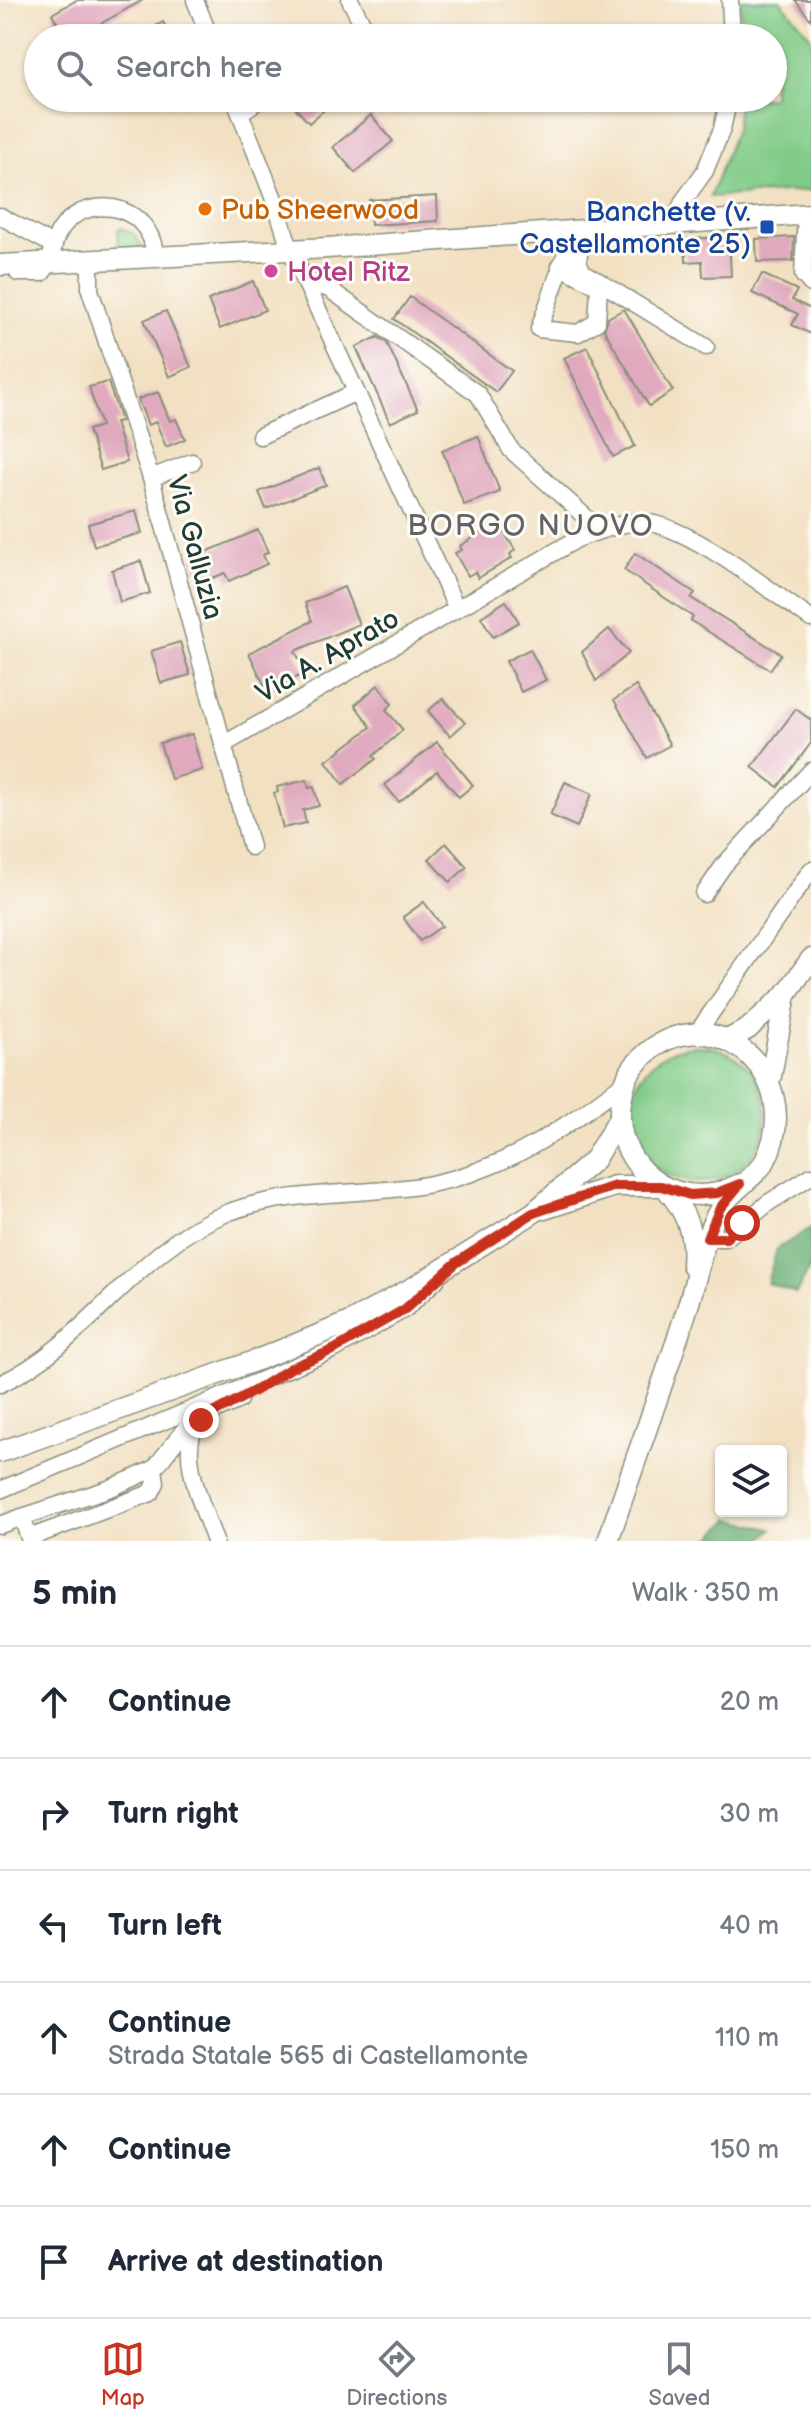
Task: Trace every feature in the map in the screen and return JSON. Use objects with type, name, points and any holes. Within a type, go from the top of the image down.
[{"type":"main road","points":[[0,265],[52,254],[90,262],[808,214]]},
{"type":"main road","points":[[729,1039],[748,1029],[786,994],[811,959]]},
{"type":"main road","points":[[608,1541],[689,1305],[707,1238],[720,1208],[740,1184],[762,1165],[775,1143],[780,1113],[771,1076],[786,994]]},
{"type":"main road","points":[[0,1452],[350,1322],[456,1263],[533,1213],[594,1160],[618,1120],[623,1084],[636,1063],[662,1042],[697,1033],[729,1039],[752,1053],[771,1076]]},
{"type":"main road","points":[[618,1120],[626,1149],[640,1170],[664,1187],[681,1206],[689,1224],[693,1248],[689,1305]]},
{"type":"main road","points":[[533,1213],[615,1186],[664,1187],[690,1195],[717,1193],[740,1184]]},
{"type":"street","points":[[195,0],[204,24]]},
{"type":"street","points":[[350,0],[362,24]]},
{"type":"street","points":[[730,0],[731,24]]},
{"type":"street","points":[[240,112],[303,279],[457,609]]},
{"type":"street","points":[[673,223],[684,200],[705,171],[726,112]]},
{"type":"street","points":[[0,274],[42,273],[61,228],[75,215],[92,208],[110,207],[128,212],[143,224],[152,239],[156,258]]},
{"type":"street","points":[[808,214],[803,275],[811,284]]},
{"type":"street","points":[[0,216],[52,254]]},
{"type":"street","points":[[560,266],[599,287],[597,322],[578,333],[539,329],[560,266],[579,230]]},
{"type":"street","points":[[579,230],[578,260],[582,271],[706,347]]},
{"type":"street","name":"Via Galluzia","points":[[90,262],[90,290],[151,478],[251,847]]},
{"type":"street","points":[[303,279],[329,289],[478,394],[511,450],[600,530]]},
{"type":"street","points":[[260,436],[354,393]]},
{"type":"street","points":[[151,478],[192,462]]},
{"type":"street","name":"Via A. Aprato","points":[[223,745],[577,539],[600,530],[640,522],[665,526],[696,541],[811,619]]},
{"type":"street","points":[[704,894],[724,865],[811,771]]},
{"type":"street","points":[[697,1033],[811,870]]},
{"type":"street","points":[[0,1384],[46,1359],[163,1250],[187,1232],[226,1213],[266,1202],[431,1184],[493,1167],[555,1135],[623,1084]]},
{"type":"street","points":[[707,1238],[726,1238],[768,1203],[811,1176]]},
{"type":"street","points":[[0,1490],[335,1349],[405,1309],[456,1263]]},
{"type":"street","points":[[0,1525],[22,1517],[29,1538],[151,1493],[156,1489],[154,1469],[185,1429],[291,1368]]},
{"type":"street","points":[[201,1420],[194,1432],[189,1460],[215,1541]]},
{"type":"green space","points":[[740,0],[780,0],[811,37],[811,190],[710,197],[736,129],[738,112],[787,112],[787,24],[741,24]]},
{"type":"green space","points":[[118,229],[134,234],[144,249],[118,250]]},
{"type":"green space","points":[[698,1046],[724,1051],[746,1066],[761,1088],[766,1114],[761,1140],[746,1162],[724,1177],[698,1182],[672,1177],[650,1162],[635,1140],[630,1114],[635,1088],[650,1066],[672,1051]]},
{"type":"green space","points":[[811,1228],[811,1266],[796,1293],[767,1283],[777,1249]]},
{"type":"green space","points":[[730,1519],[772,1529],[760,1541],[708,1541]]},
{"type":"building","points":[[77,0],[143,0],[100,24],[58,24],[52,14]]},
{"type":"building","points":[[795,0],[811,0],[811,20]]},
{"type":"building","points":[[299,112],[322,112],[309,123]]},
{"type":"building","points":[[371,115],[393,141],[355,173],[333,147]]},
{"type":"building","points":[[437,196],[438,221],[371,225],[369,200]]},
{"type":"building","points":[[729,237],[731,276],[703,277],[702,261],[686,262],[685,239]]},
{"type":"building","points":[[794,237],[793,261],[757,262],[756,239]]},
{"type":"building","points":[[762,274],[797,290],[792,300],[811,309],[811,334],[792,325],[798,314],[752,293]]},
{"type":"building","points":[[253,281],[265,310],[220,329],[208,300]]},
{"type":"building","points":[[410,297],[512,371],[496,392],[394,319]]},
{"type":"building","points":[[624,309],[673,391],[649,406],[604,330],[608,318]]},
{"type":"building","points":[[166,311],[191,367],[169,377],[144,320]]},
{"type":"building","points":[[378,337],[387,343],[418,410],[390,423],[356,347]]},
{"type":"building","points":[[587,347],[635,446],[613,457],[564,358]]},
{"type":"building","points":[[108,382],[121,421],[115,422],[127,462],[101,470],[88,430],[101,426],[89,387]]},
{"type":"building","points":[[158,392],[170,421],[176,419],[185,439],[166,447],[156,422],[148,425],[138,399]]},
{"type":"building","points":[[478,436],[500,492],[464,505],[442,450]]},
{"type":"building","points":[[319,468],[326,485],[266,509],[259,492]]},
{"type":"building","points":[[136,511],[142,533],[94,546],[88,524]]},
{"type":"building","points":[[493,526],[495,530],[501,527],[515,550],[510,554],[512,558],[478,578],[475,572],[468,576],[455,553],[462,550],[460,546]]},
{"type":"building","points":[[258,530],[268,552],[263,555],[267,564],[229,581],[225,573],[202,582],[192,558]]},
{"type":"building","points":[[635,553],[695,593],[691,598],[781,654],[770,670],[691,621],[693,617],[624,570]]},
{"type":"building","points":[[141,561],[150,593],[120,602],[112,570]]},
{"type":"building","points":[[344,587],[359,624],[295,651],[306,673],[267,691],[249,653],[312,621],[305,603]]},
{"type":"building","points":[[506,601],[519,622],[493,637],[481,617]]},
{"type":"building","points":[[609,629],[629,653],[596,681],[582,652]]},
{"type":"building","points":[[180,642],[190,675],[161,683],[151,651]]},
{"type":"building","points":[[530,649],[546,680],[521,692],[506,661]]},
{"type":"building","points":[[378,685],[392,704],[386,710],[403,730],[373,756],[376,759],[343,784],[326,761],[371,727],[355,705]]},
{"type":"building","points":[[636,686],[670,745],[647,758],[614,700]]},
{"type":"building","points":[[443,698],[465,723],[450,736],[428,711]]},
{"type":"building","points":[[796,709],[811,720],[811,743],[778,787],[752,767]]},
{"type":"building","points":[[192,734],[202,770],[171,779],[160,743]]},
{"type":"building","points":[[437,742],[473,785],[459,797],[437,771],[399,802],[385,785]]},
{"type":"building","points":[[307,780],[309,788],[314,787],[319,806],[303,810],[306,823],[283,828],[274,793],[278,792],[277,787]]},
{"type":"building","points":[[565,782],[592,794],[577,827],[550,815]]},
{"type":"building","points":[[446,843],[467,867],[450,882],[429,859]]},
{"type":"building","points":[[424,902],[442,926],[420,941],[403,917]]},
{"type":"place","name":"Pub Sheerwood","points":[[205,209]]},
{"type":"place","name":"Banchette (v. Castellamonte 25)","points":[[767,227]]},
{"type":"place","name":"Hotel Ritz","points":[[271,271]]},
{"type":"district","name":"BORGO NUOVO","points":[[531,525]]},
{"type":"route","points":[[201,1420],[291,1368],[335,1349],[405,1309],[456,1263],[533,1213],[615,1186],[661,1186],[690,1195],[717,1193],[740,1184],[720,1208],[707,1238],[726,1238],[742,1223]]}]
